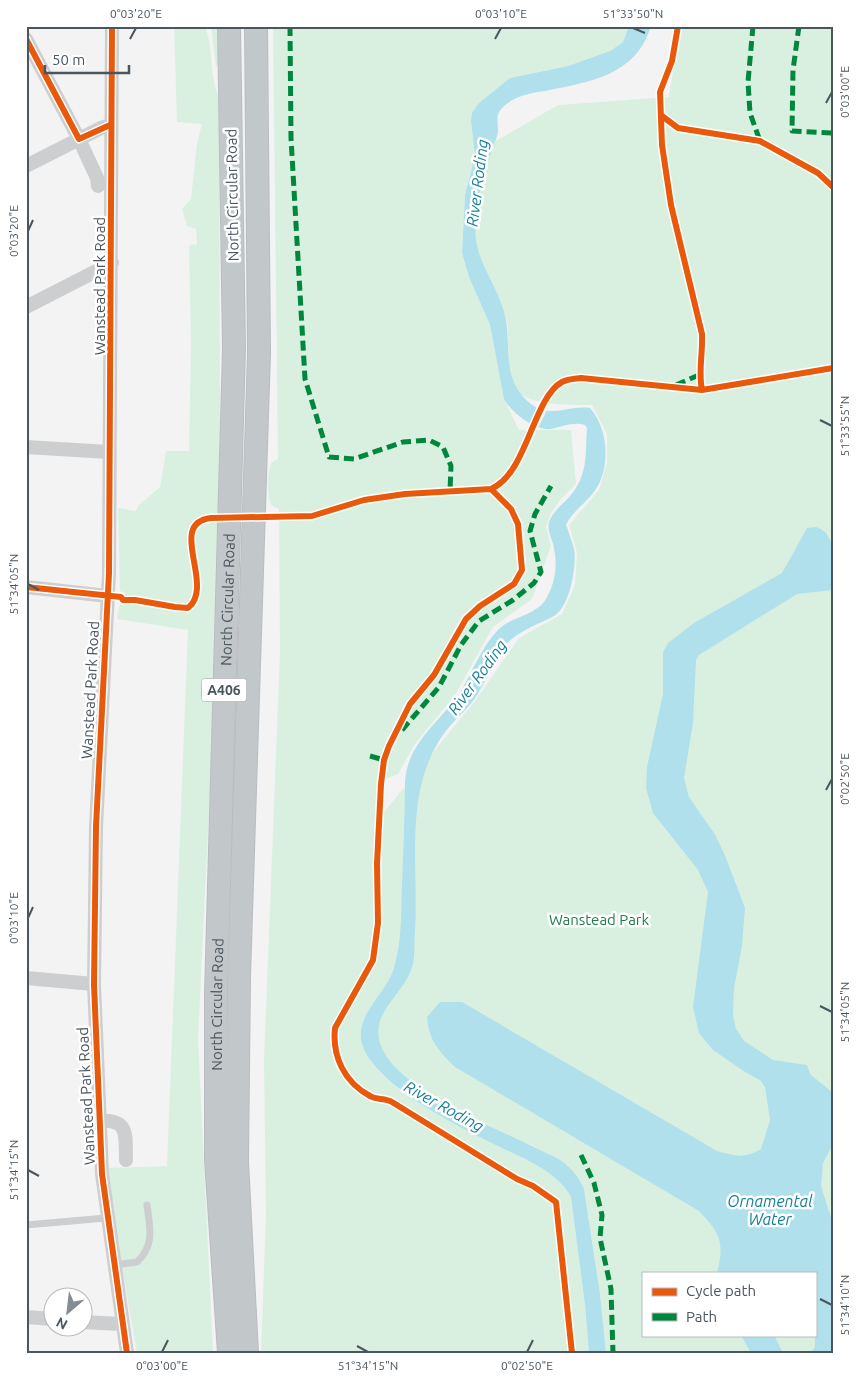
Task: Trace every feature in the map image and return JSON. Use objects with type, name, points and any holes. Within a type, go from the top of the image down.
[{"type":"highway","name":"North Circular Road","points":[[229,26],[234,349],[216,993],[216,1160],[229,1353]]},
{"type":"highway","name":"North Circular Road","points":[[247,1353],[237,1161],[240,966],[259,353],[256,26]]},
{"type":"street","name":"Wanstead Park Road","points":[[112,26],[110,125],[112,263],[108,596],[96,827],[94,984],[99,1121],[106,1218],[126,1353]]},
{"type":"street","points":[[26,39],[79,139],[97,178],[98,186]]},
{"type":"street","points":[[26,166],[110,125]]},
{"type":"street","points":[[26,307],[112,263]]},
{"type":"street","points":[[26,448],[109,452]]},
{"type":"street","points":[[26,587],[108,596]]},
{"type":"street","points":[[26,978],[94,984]]},
{"type":"street","points":[[99,1121],[112,1120],[120,1123],[124,1130],[126,1160]]},
{"type":"street","points":[[26,1317],[42,1318]]},
{"type":"street","points":[[92,1322],[122,1324]]},
{"type":"lane","points":[[108,596],[135,600]]},
{"type":"lane","points":[[113,1265],[137,1262],[147,1252],[151,1240],[148,1205]]},
{"type":"lane","points":[[26,1225],[106,1218]]},
{"type":"green space","points":[[174,26],[205,26],[219,98],[220,394],[218,624],[198,1039],[213,1353],[137,1353],[108,1188],[107,1168],[167,1166],[188,630],[117,619],[120,603],[125,603],[125,593],[120,591],[118,508],[136,511],[139,505],[160,487],[166,451],[189,451],[191,344],[189,245],[197,244],[196,229],[187,226],[182,209],[191,199],[197,143],[202,124],[177,122]]},
{"type":"green space","points":[[211,26],[217,26],[219,62],[216,67]]},
{"type":"green space","name":"Wanstead Park","points":[[273,26],[629,26],[623,42],[610,51],[568,66],[510,78],[479,103],[471,121],[475,156],[465,195],[462,253],[469,277],[490,325],[504,399],[519,430],[571,430],[576,484],[551,513],[546,527],[551,546],[532,599],[493,627],[455,695],[415,744],[398,774],[380,781],[377,814],[384,812],[475,701],[519,638],[562,614],[575,585],[577,553],[569,525],[599,490],[607,462],[607,434],[592,405],[545,403],[527,398],[515,387],[511,378],[506,317],[479,254],[476,240],[475,226],[478,197],[494,142],[558,105],[669,97],[680,26],[833,26],[833,1353],[606,1353],[600,1294],[584,1189],[569,1166],[534,1146],[507,1135],[370,1060],[395,1086],[411,1097],[446,1119],[538,1166],[557,1179],[565,1188],[571,1197],[585,1305],[589,1353],[261,1353],[266,1215],[264,1061],[280,651],[279,509],[271,505],[269,495],[268,484],[271,463],[278,459]]},
{"type":"water","name":"River Roding","points":[[629,26],[651,26],[644,43],[634,56],[622,66],[594,80],[517,98],[507,103],[498,115],[498,135],[481,185],[475,227],[479,253],[498,295],[506,320],[512,376],[522,395],[531,404],[545,411],[590,408],[601,426],[604,436],[604,469],[596,489],[572,515],[566,525],[575,556],[571,585],[560,611],[520,633],[508,642],[495,661],[477,695],[443,735],[428,763],[421,786],[415,834],[416,907],[413,964],[409,976],[387,1007],[379,1028],[379,1040],[385,1054],[398,1070],[416,1085],[465,1114],[560,1160],[577,1176],[584,1189],[600,1294],[606,1353],[589,1353],[585,1305],[571,1197],[565,1188],[549,1173],[440,1116],[397,1087],[367,1055],[361,1039],[361,1029],[368,1011],[390,977],[397,958],[401,916],[405,782],[411,757],[424,736],[457,697],[492,636],[511,621],[536,609],[546,599],[552,586],[556,565],[549,522],[576,488],[585,463],[587,428],[585,425],[572,424],[550,429],[537,427],[517,414],[504,399],[490,325],[469,277],[462,253],[465,195],[475,156],[471,121],[472,113],[479,103],[510,78],[568,66],[610,51],[623,42]]},
{"type":"water","name":"Ornamental Water","points":[[816,527],[824,531],[829,537],[834,554],[833,590],[797,594],[699,655],[696,660],[693,723],[684,778],[689,797],[716,836],[745,908],[742,946],[734,988],[733,1016],[736,1029],[744,1041],[773,1060],[807,1065],[810,1074],[833,1093],[833,1144],[823,1163],[821,1186],[833,1224],[833,1353],[811,1353],[815,1347],[816,1336],[816,1272],[717,1272],[721,1253],[719,1239],[712,1226],[699,1211],[455,1067],[435,1045],[430,1033],[427,1017],[440,1002],[462,1002],[717,1151],[739,1156],[761,1149],[770,1120],[765,1087],[761,1081],[713,1050],[699,1033],[693,1007],[708,892],[698,870],[653,813],[646,788],[647,767],[663,694],[663,652],[668,643],[694,623],[782,573],[807,528]]},
{"type":"water","points":[[742,1336],[774,1336],[783,1353],[751,1353]]},
{"type":"pier","points":[[540,406],[548,408],[538,428],[531,425]]},
{"type":"marked path","points":[[290,26],[291,138],[305,379],[329,457],[354,459],[403,442],[429,440],[443,447],[451,466],[450,491]]},
{"type":"marked path","points":[[753,26],[748,82],[750,113],[760,141]]},
{"type":"marked path","points":[[799,26],[793,70],[792,131],[833,133]]},
{"type":"marked path","points":[[676,385],[699,375]]},
{"type":"marked path","points":[[402,730],[439,687],[461,645],[479,621],[513,600],[534,583],[541,572],[530,531],[535,514],[551,486]]},
{"type":"marked path","points":[[370,756],[384,760]]},
{"type":"marked path","points":[[581,1155],[594,1183],[602,1215],[600,1238],[611,1289],[613,1353]]},
{"type":"cycle path","points":[[112,26],[109,573],[96,827],[94,984],[102,1174],[127,1353]]},
{"type":"cycle path","points":[[678,26],[672,61],[660,92],[662,145],[671,205],[702,334],[700,376],[702,390]]},
{"type":"cycle path","points":[[26,39],[79,139],[110,125]]},
{"type":"cycle path","points":[[662,116],[678,128],[760,141],[818,173],[833,187]]},
{"type":"cycle path","points":[[26,587],[121,597],[123,600],[188,608],[195,598],[197,585],[191,543],[192,531],[198,522],[211,518],[312,516],[364,500],[405,494],[491,489],[503,481],[513,468],[522,453],[544,403],[552,391],[564,381],[581,378],[702,390],[833,368]]},
{"type":"cycle path","points":[[491,489],[511,509],[518,524],[522,570],[514,584],[480,606],[466,619],[434,675],[410,704],[389,746],[384,760],[381,784],[377,864],[378,923],[373,960],[335,1028],[335,1038],[338,1058],[342,1067],[347,1076],[361,1090],[372,1097],[392,1102],[517,1179],[533,1186],[556,1202],[572,1353]]}]
